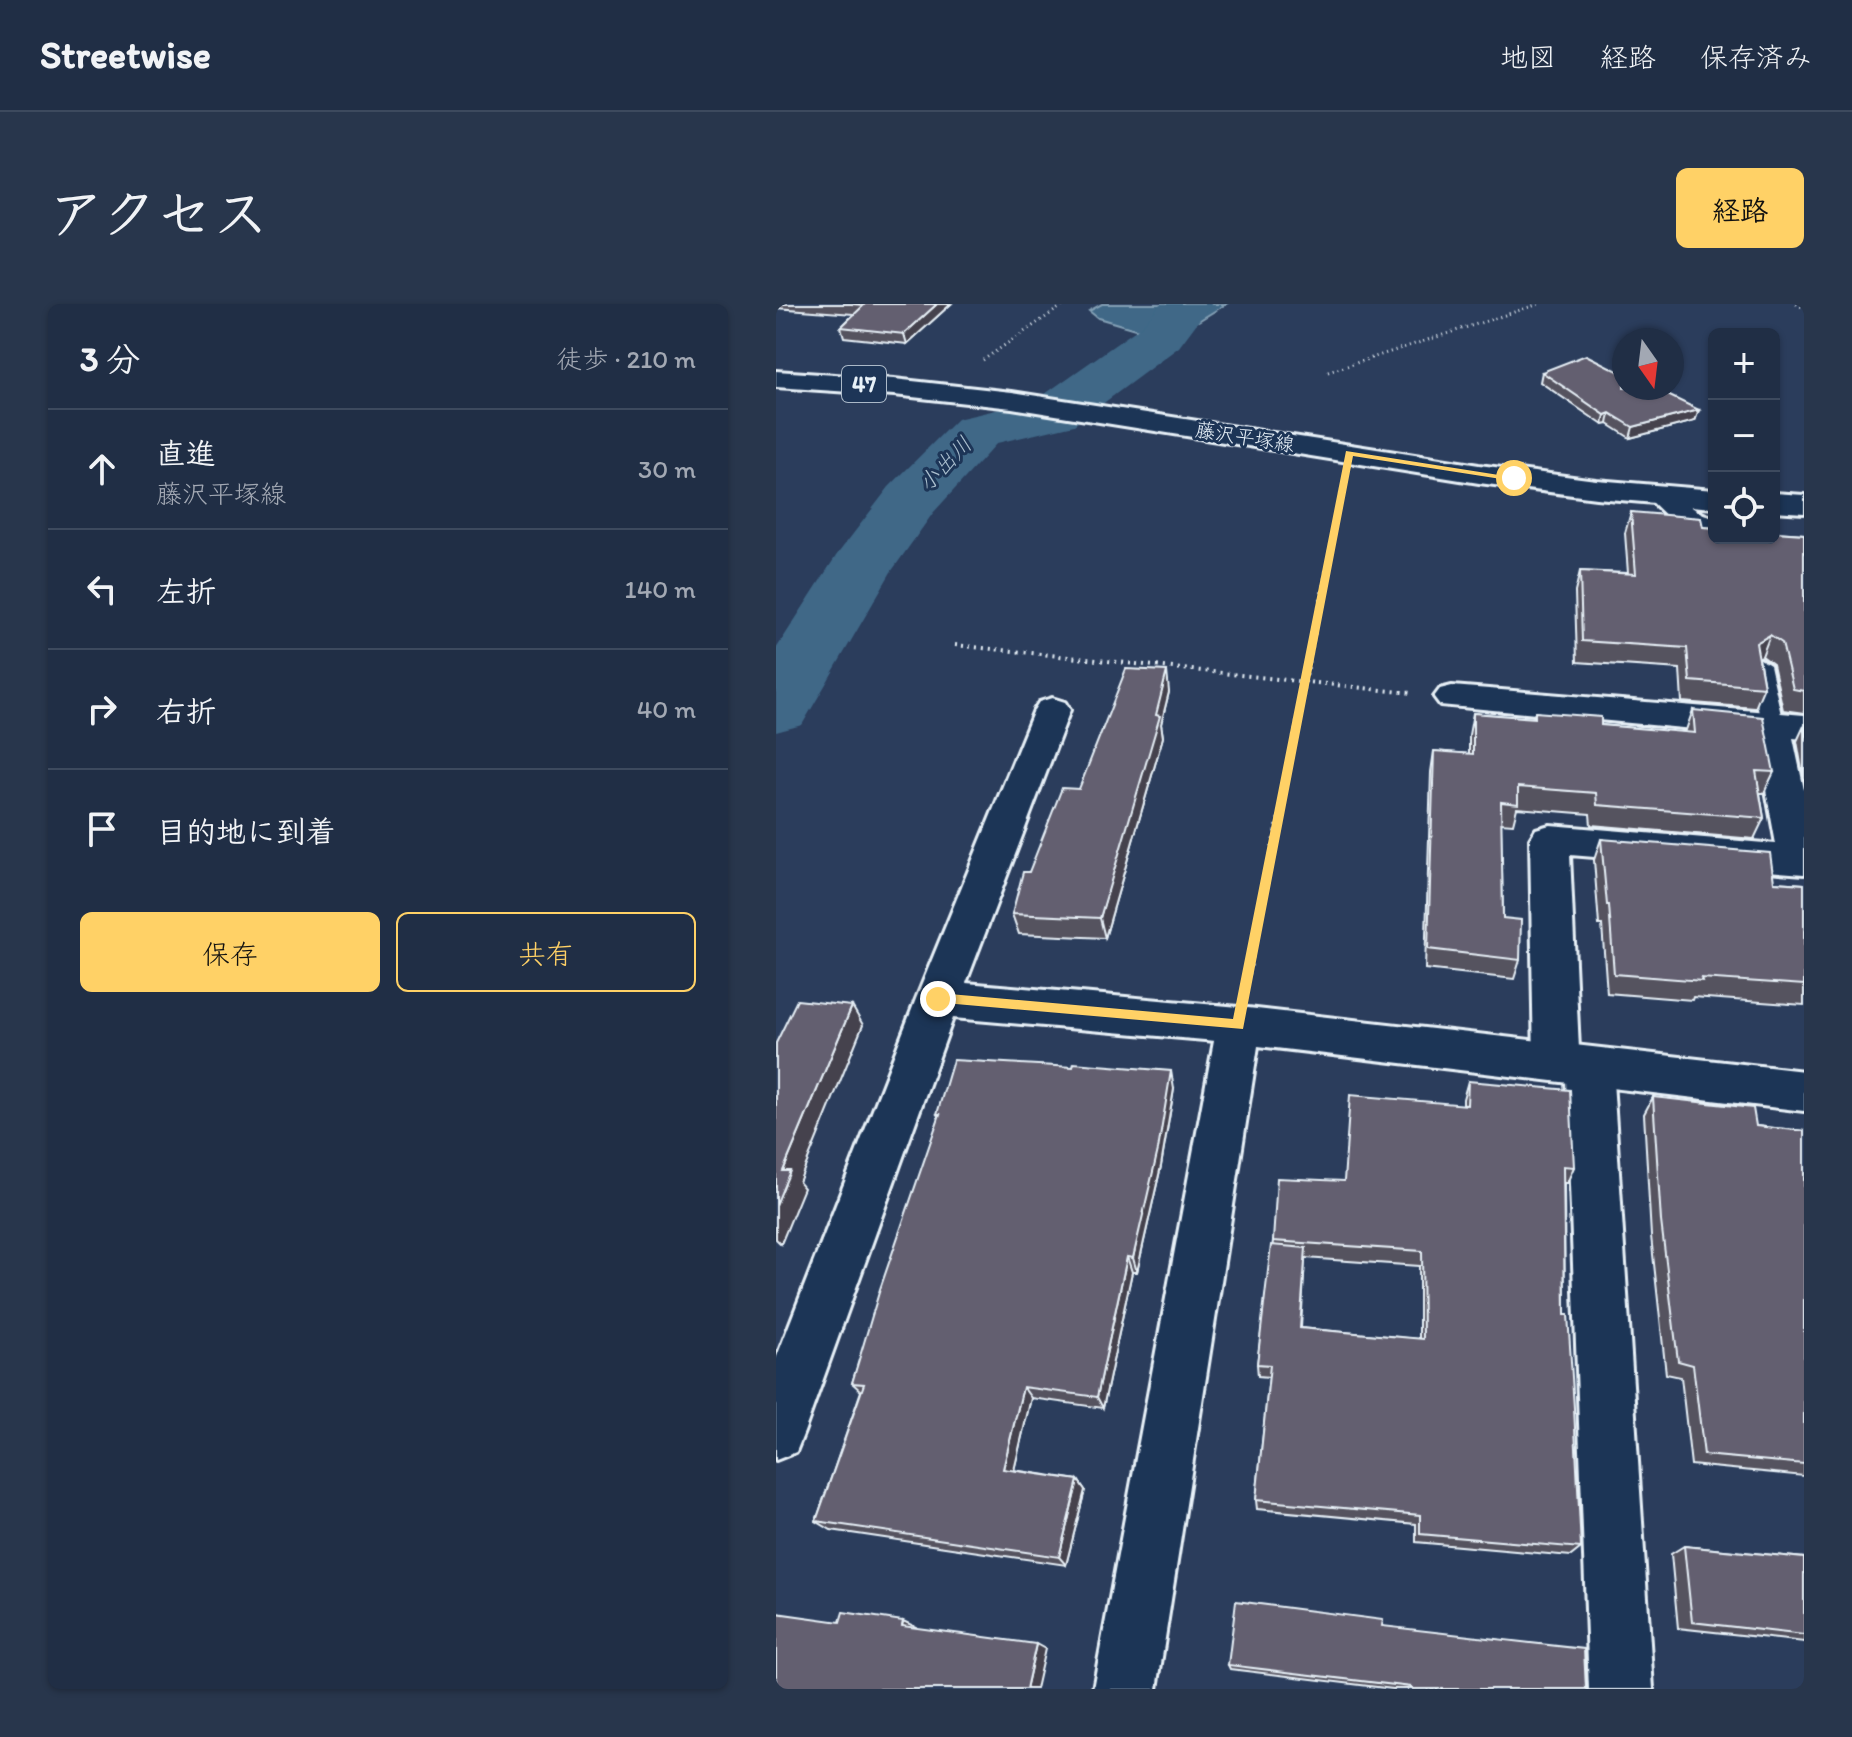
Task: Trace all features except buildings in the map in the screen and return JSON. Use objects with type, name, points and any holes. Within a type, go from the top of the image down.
[{"type":"street","name":"藤沢平塚線","points":[[776,379],[951,391],[1514,478],[1708,499]]},
{"type":"street","points":[[1660,495],[1690,522],[1708,525]]},
{"type":"street","points":[[1780,502],[1804,504]]},
{"type":"street","points":[[1452,697],[1788,725],[1799,861],[1550,839],[1573,1064],[1621,1689]]},
{"type":"street","points":[[776,1432],[938,999],[1052,710]]},
{"type":"street","points":[[938,999],[1239,1025],[1804,1091]]},
{"type":"street","points":[[1125,1689],[1239,1025]]},
{"type":"lane","points":[[1760,665],[1788,725]]},
{"type":"path","points":[[977,365],[1065,304]]},
{"type":"path","points":[[1328,372],[1539,304]]},
{"type":"path","points":[[1796,304],[1804,308]]},
{"type":"path","points":[[1239,1025],[1349,453]]},
{"type":"path","points":[[955,645],[1452,697]]},
{"type":"water","points":[[1102,304],[1226,304],[1169,339],[1098,318],[1089,311]]},
{"type":"waterway","name":"小出川","points":[[776,708],[859,570],[911,500],[977,431],[1054,413],[1161,336],[1186,304]]},
{"type":"route","points":[[938,999],[1239,1025],[1349,453],[1514,478]]}]
